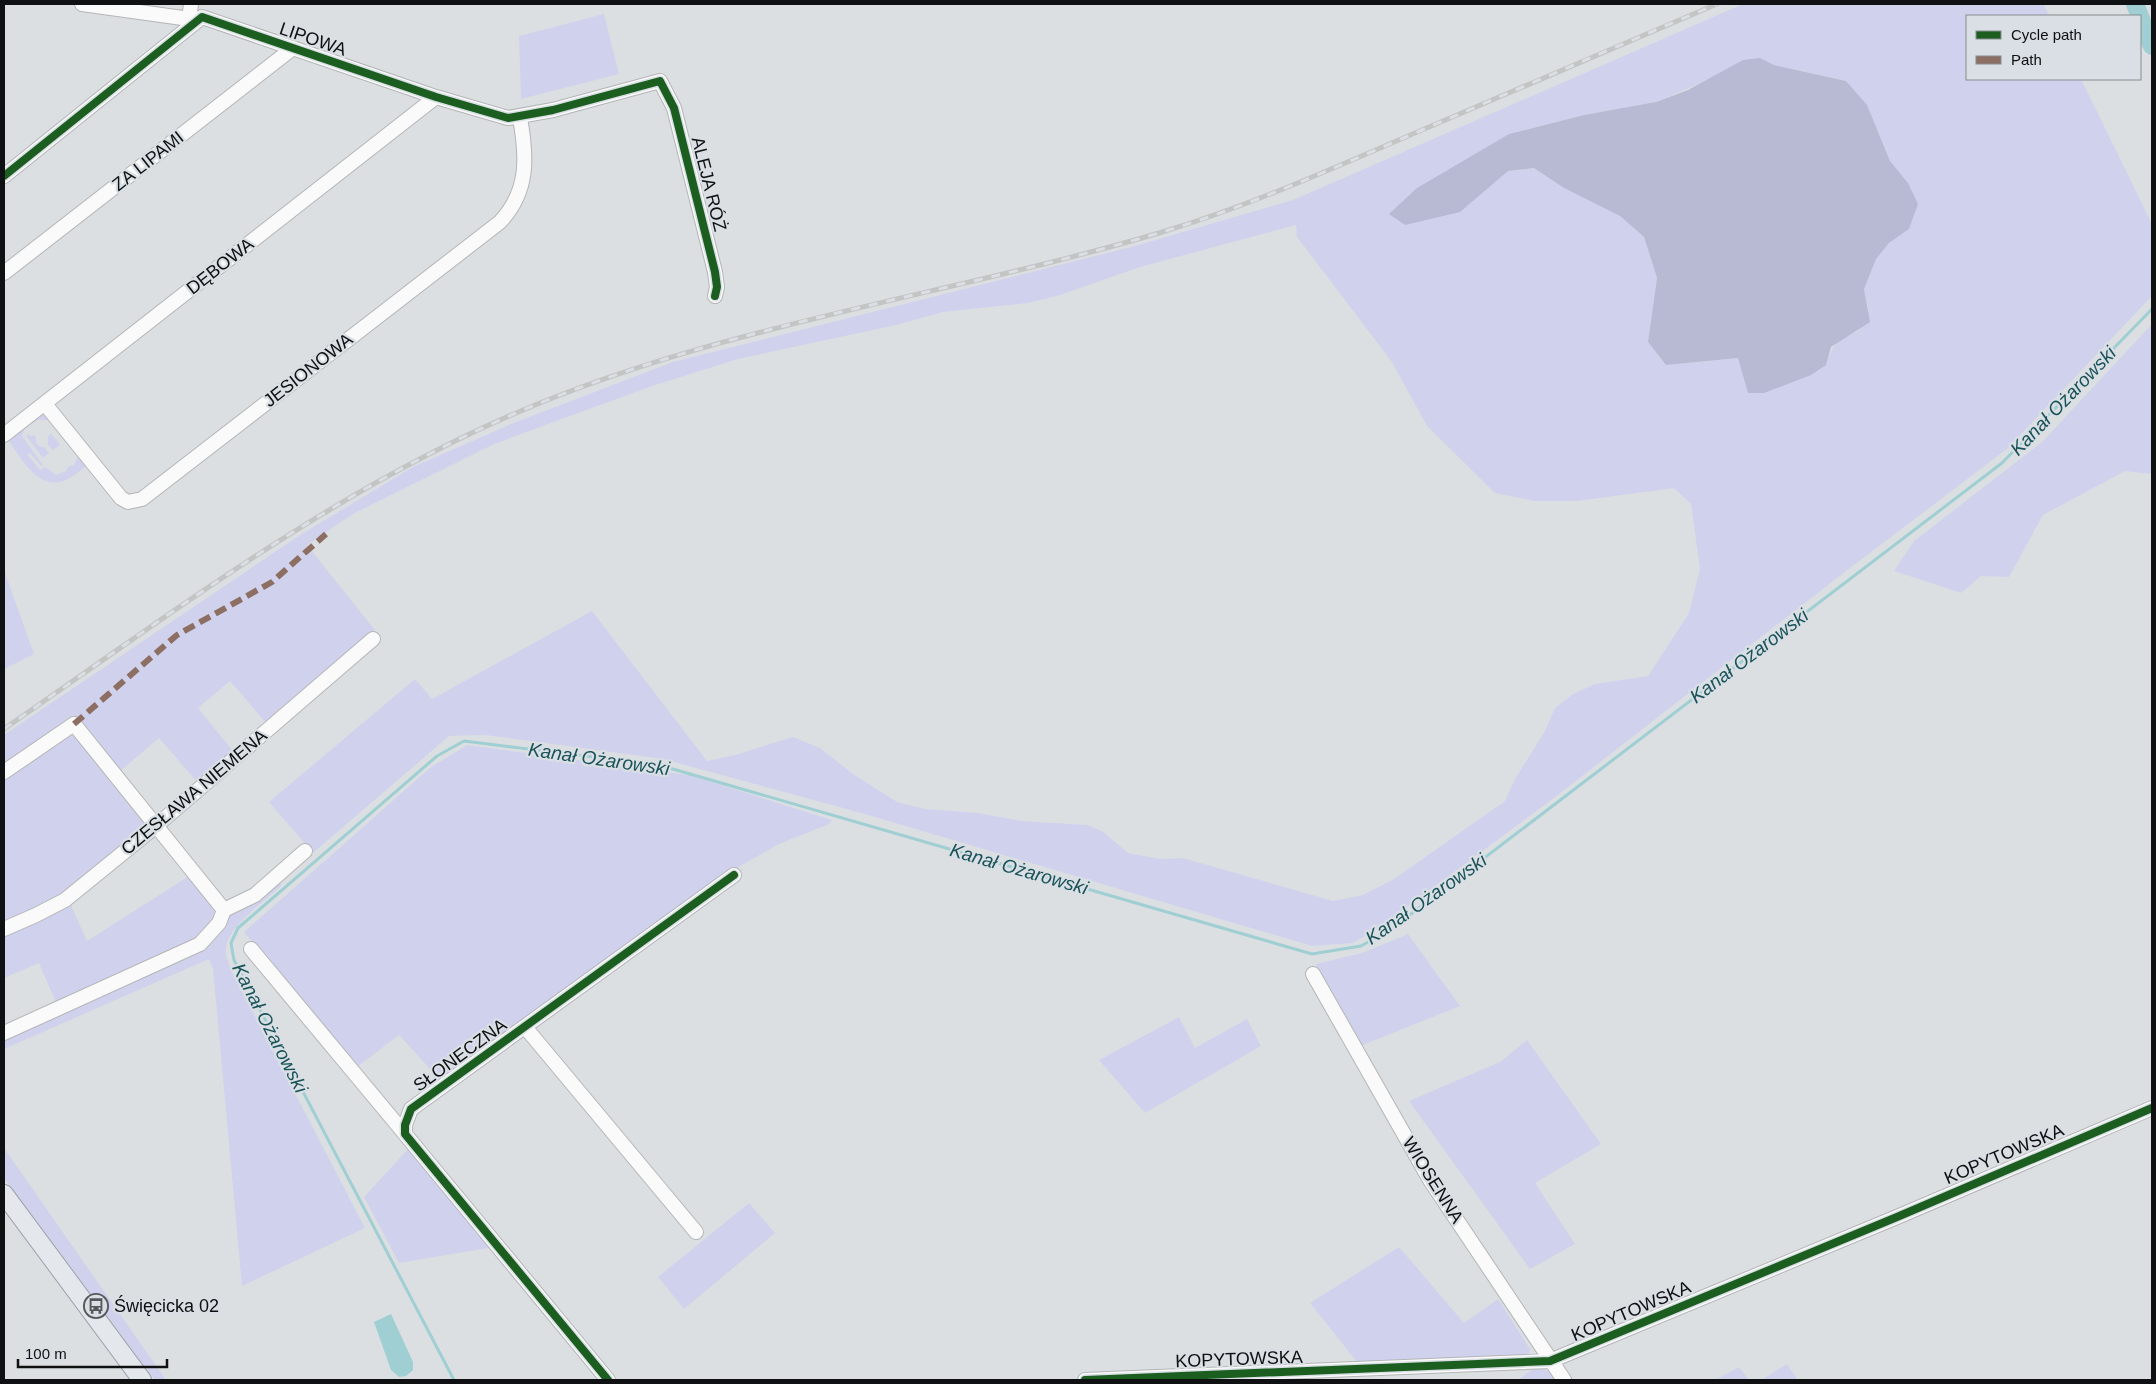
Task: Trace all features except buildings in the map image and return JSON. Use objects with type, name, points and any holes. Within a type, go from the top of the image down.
[{"type":"main road","points":[[7,1204],[142,1380]]},
{"type":"street","name":"LIPOWA","points":[[82,4],[193,19],[202,17],[436,97],[508,118],[520,118],[660,82]]},
{"type":"street","points":[[4,176],[193,19],[190,4]]},
{"type":"street","name":"ZA LIPAMI","points":[[4,273],[293,48]]},
{"type":"street","name":"ALEJA RÓŻ","points":[[660,82],[674,108],[715,272],[717,287],[715,296]]},
{"type":"street","name":"DĘBOWA","points":[[4,435],[436,97]]},
{"type":"street","name":"JESIONOWA","points":[[46,404],[121,498],[128,502],[142,499],[500,222],[518,199],[522,184],[524,142],[520,118]]},
{"type":"street","name":"CZESŁAWA NIEMENA","points":[[4,929],[36,916],[65,900],[156,826],[373,639]]},
{"type":"street","points":[[4,772],[74,724],[224,910]]},
{"type":"street","points":[[4,1033],[200,944],[219,923],[224,910],[255,895],[305,850]]},
{"type":"street","name":"SŁONECZNA","points":[[405,1134],[404,1125],[411,1109],[734,875]]},
{"type":"street","points":[[250,949],[608,1380]]},
{"type":"street","name":"WIOSENNA","points":[[1313,974],[1430,1180],[1564,1380]]},
{"type":"street","points":[[525,1026],[696,1232]]},
{"type":"street","name":"KOPYTOWSKA","points":[[1085,1380],[1401,1374],[1550,1361],[2152,1108]]},
{"type":"shaded area","points":[[1743,4],[2043,4],[2049,15],[1966,15],[1966,80],[2081,80],[2152,224],[2152,296],[2007,449],[1850,568],[1550,801],[1373,932],[1352,943],[1312,946],[865,814],[663,759],[485,735],[449,736],[313,853],[269,802],[415,679],[432,699],[592,611],[707,761],[735,755],[793,737],[820,748],[853,774],[897,802],[925,809],[978,813],[1022,821],[1087,825],[1102,831],[1128,853],[1160,859],[1183,858],[1333,901],[1363,895],[1394,879],[1505,801],[1515,779],[1545,731],[1555,708],[1573,694],[1595,684],[1648,676],[1689,613],[1700,569],[1691,504],[1674,488],[1577,501],[1534,501],[1495,493],[1427,426],[1392,362],[1297,237],[1296,225],[1140,267],[1060,295],[1028,303],[943,312],[896,325],[738,359],[652,386],[494,444],[353,514],[307,545],[375,630],[266,723],[230,681],[198,708],[233,751],[198,783],[159,738],[119,772],[73,715],[4,764],[4,735],[297,537],[413,467],[511,424],[673,362],[1135,246],[1293,200]],"holes":[[[1760,58],[1774,65],[1846,81],[1879,134],[1890,161],[1908,183],[1909,229],[1889,243],[1876,258],[1864,289],[1868,308],[1858,331],[1837,343],[1826,365],[1738,358],[1666,365],[1648,342],[1657,278],[1644,237],[1620,216],[1564,188],[1534,168],[1508,171],[1509,134],[1584,115],[1656,102]]]},
{"type":"shaded area","points":[[604,14],[619,74],[521,99],[519,36]]},
{"type":"shaded area","points":[[1760,58],[1774,65],[1846,81],[1867,105],[1890,161],[1908,183],[1918,204],[1909,229],[1889,243],[1876,259],[1864,289],[1870,322],[1831,347],[1826,365],[1811,375],[1764,393],[1748,393],[1738,358],[1666,365],[1648,342],[1657,278],[1644,237],[1620,216],[1564,188],[1534,168],[1508,171],[1460,212],[1405,225],[1389,214],[1417,188],[1509,134],[1584,115],[1656,102],[1688,90],[1743,60]]},
{"type":"shaded area","points":[[2152,324],[2152,474],[2125,471],[2043,515],[2009,577],[1981,576],[1961,593],[1894,571],[1914,541],[2042,442]]},
{"type":"shaded area","points":[[41,413],[48,413],[50,420],[38,420],[24,429],[22,436],[43,465],[41,466],[30,453],[27,454],[40,470],[45,467],[56,475],[66,471],[69,466],[74,465],[79,454],[90,463],[68,479],[48,482],[39,478],[24,463],[6,437]]},
{"type":"shaded area","points":[[51,433],[60,445],[53,450],[48,445],[48,437]]},
{"type":"shaded area","points":[[27,434],[30,436],[35,435],[37,445],[45,448],[49,453],[43,458],[27,437]]},
{"type":"shaded area","points":[[4,570],[34,654],[4,669]]},
{"type":"shaded area","points":[[71,731],[156,834],[70,903],[87,941],[189,876],[215,909],[214,920],[195,939],[57,1005],[39,963],[4,978],[4,777]]},
{"type":"shaded area","points":[[467,745],[689,775],[832,820],[829,824],[779,844],[735,869],[441,1081],[399,1035],[357,1067],[244,932],[431,767]]},
{"type":"shaded area","points":[[277,881],[282,885],[240,922],[233,931],[226,948],[227,956],[231,970],[365,1228],[242,1286],[213,969],[209,959],[4,1049],[4,1036],[204,944],[226,915]]},
{"type":"shaded area","points":[[1408,934],[1460,1006],[1358,1047],[1316,964],[1362,953]]},
{"type":"shaded area","points":[[1179,1017],[1195,1048],[1247,1019],[1261,1046],[1145,1113],[1099,1060]]},
{"type":"shaded area","points":[[1527,1040],[1601,1144],[1535,1183],[1575,1244],[1530,1269],[1409,1101],[1500,1062]]},
{"type":"shaded area","points":[[4,1148],[166,1380],[155,1380],[4,1178]]},
{"type":"shaded area","points":[[408,1149],[494,1247],[399,1263],[364,1197]]},
{"type":"shaded area","points":[[749,1203],[775,1233],[684,1309],[658,1277]]},
{"type":"shaded area","points":[[1399,1247],[1464,1323],[1498,1299],[1530,1349],[1529,1355],[1522,1358],[1357,1362],[1310,1303]]},
{"type":"shaded area","points":[[391,1314],[413,1362],[413,1370],[406,1376],[399,1377],[391,1370],[374,1322]]},
{"type":"shaded area","points":[[1787,1364],[1798,1380],[1761,1380]]},
{"type":"shaded area","points":[[1739,1367],[1749,1380],[1715,1380]]},
{"type":"shaded area","points":[[1534,1368],[1550,1371],[1556,1380],[1518,1380]]},
{"type":"waterway","points":[[2135,4],[2139,15]]},
{"type":"waterway","points":[[2141,19],[2152,46]]},
{"type":"waterway","name":"Kanał Ożarowski","points":[[454,1380],[234,960],[231,943],[238,928],[437,756],[464,741],[659,765],[1312,954],[1361,946],[1390,930],[2002,463],[2152,309]]},
{"type":"railway","points":[[4,729],[189,600],[316,518],[381,480],[447,445],[516,413],[594,383],[673,357],[753,334],[1079,255],[1159,233],[1226,211],[1325,172],[1717,4]]},
{"type":"marked path","points":[[74,724],[177,635],[272,582],[326,534]]},
{"type":"cycle path","points":[[4,176],[202,17],[436,97],[508,118],[553,110],[660,81],[674,108],[715,272],[717,287],[715,296]]},
{"type":"cycle path","points":[[608,1380],[405,1134],[405,1125],[411,1109],[734,875]]},
{"type":"cycle path","points":[[1085,1380],[1550,1361],[1897,1217],[2152,1108]]},
{"type":"place","name":"Święcicka 02","points":[[96,1306]]}]
